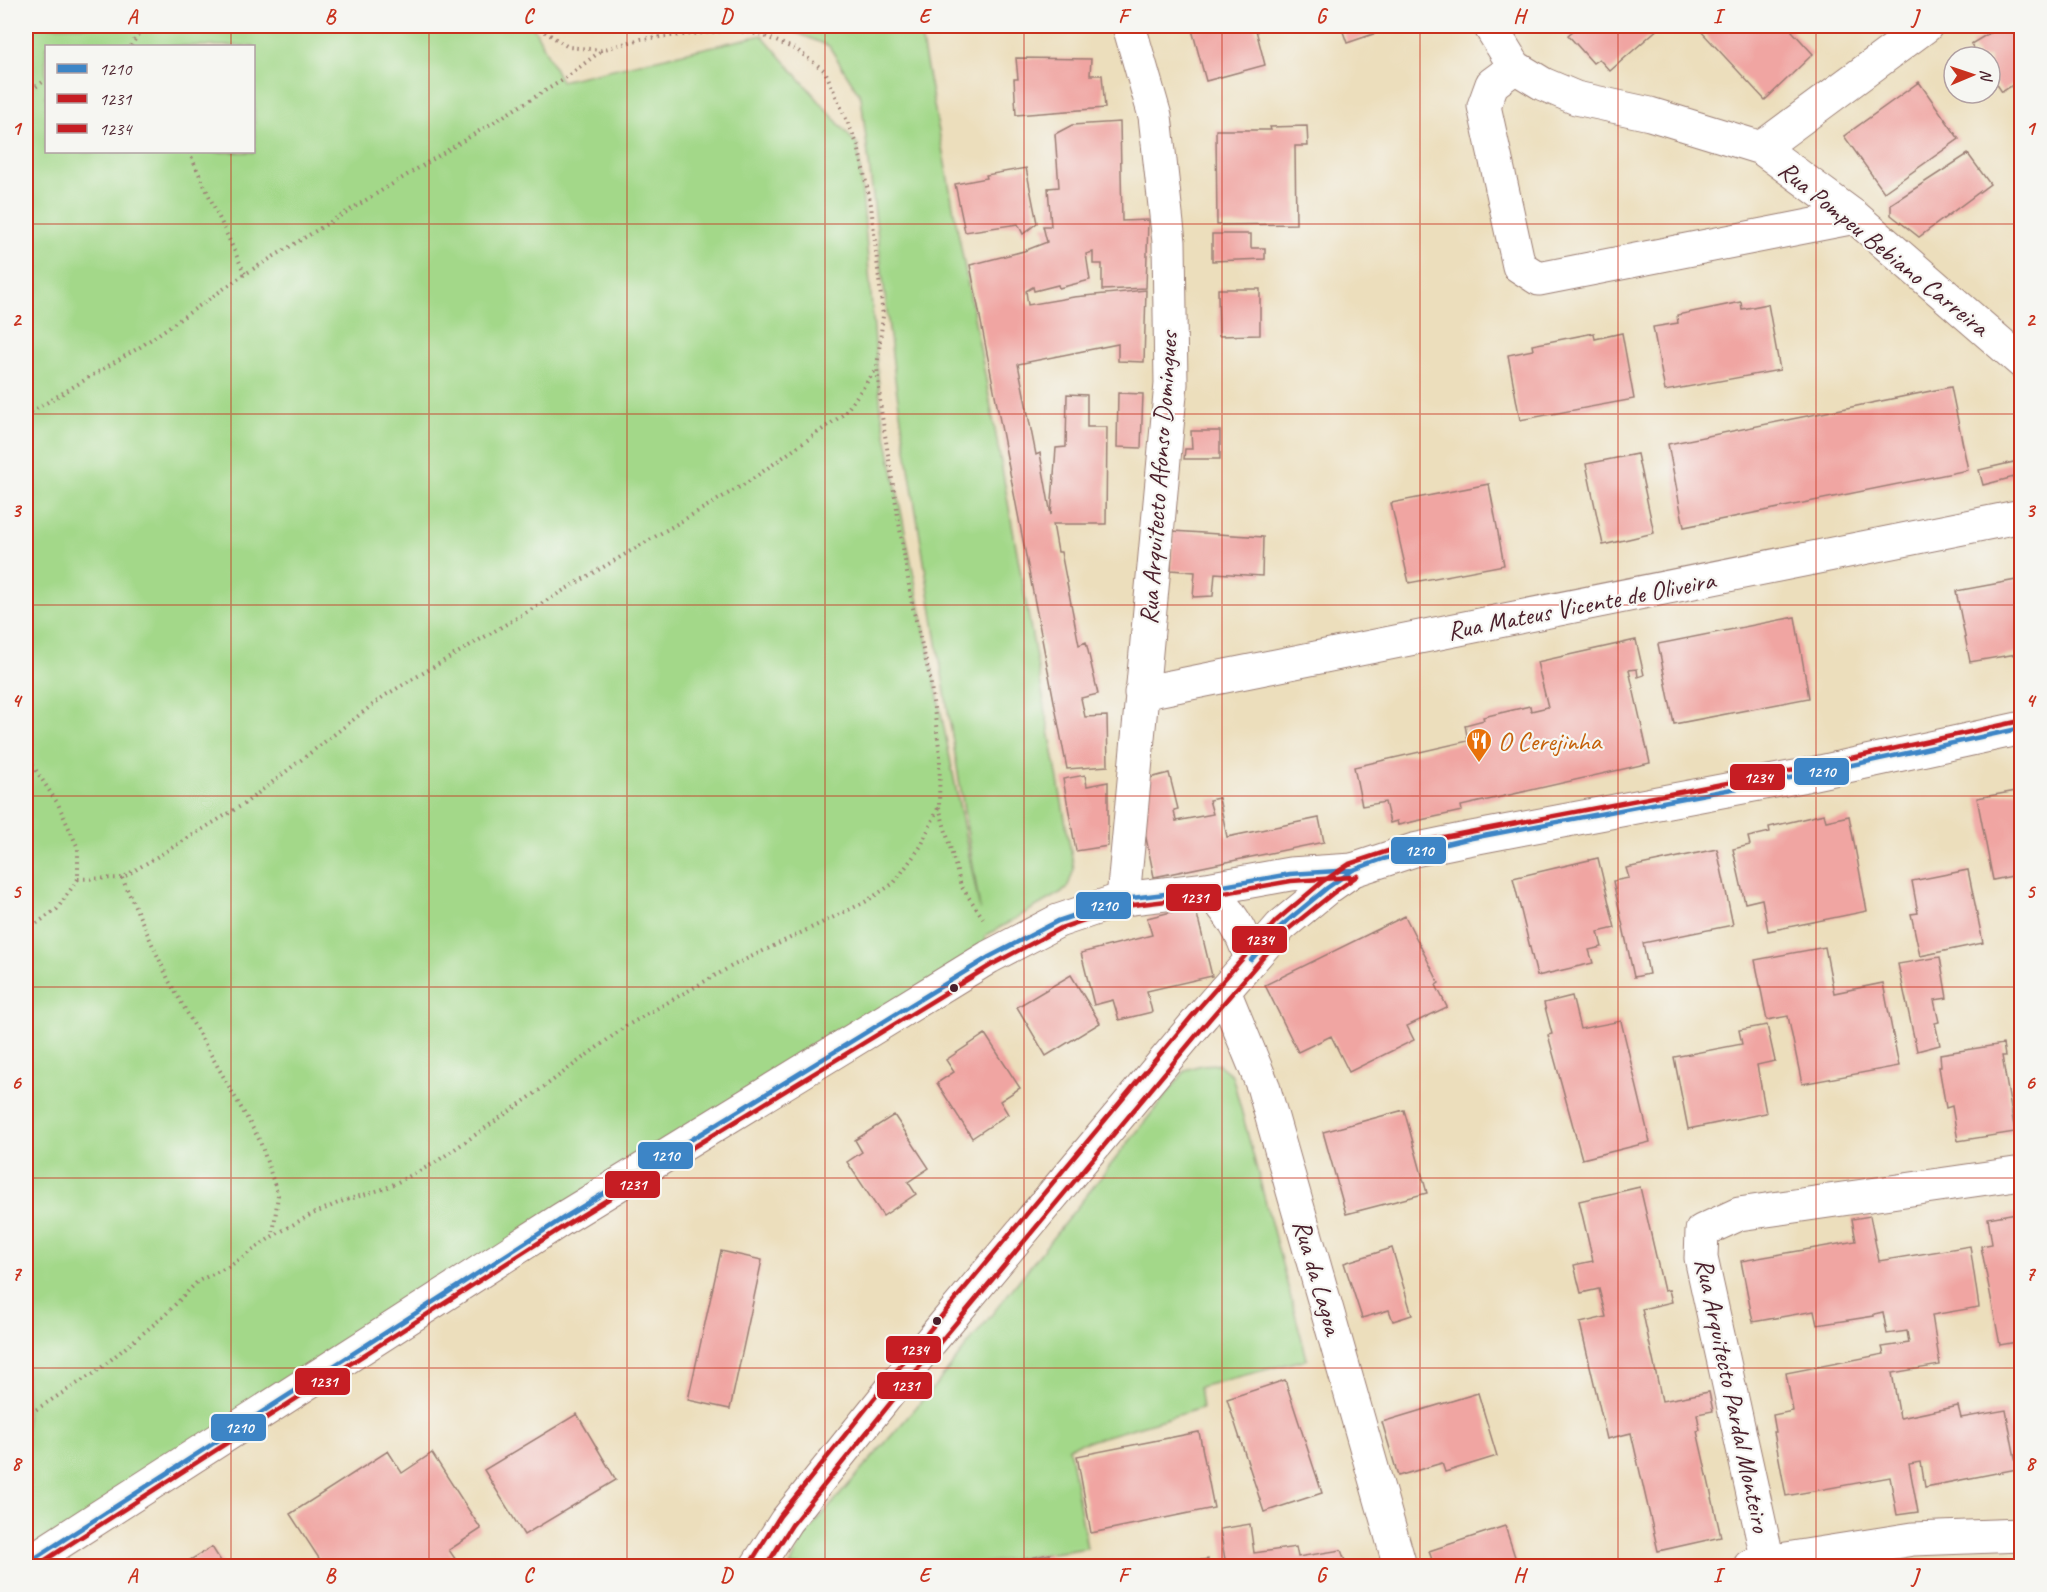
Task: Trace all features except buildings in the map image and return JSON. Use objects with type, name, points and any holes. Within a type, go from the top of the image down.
[{"type":"street","name":"Rua Arquitecto Afonso Domingues","points":[[1123,898],[1171,384],[1169,242],[1155,116],[1129,26]]},
{"type":"street","name":"Rua Pompeu Bebiano Carreira","points":[[1490,26],[1515,67],[1543,84],[1576,98],[1650,114],[1761,148],[1855,217],[2022,362]]},
{"type":"street","points":[[1761,148],[1926,26]]},
{"type":"street","points":[[1515,67],[1492,84],[1484,106],[1519,266],[1539,279],[1855,217]]},
{"type":"street","name":"Rua Mateus Vicente de Oliveira","points":[[1141,693],[2022,516]]},
{"type":"street","points":[[26,1564],[562,1219],[988,957],[1058,921],[1123,898],[1207,889],[1290,874],[1353,870],[1414,850],[1806,775],[2022,728]]},
{"type":"street","points":[[758,1566],[786,1521],[920,1354],[1224,991],[1281,926],[1353,870]]},
{"type":"street","points":[[1207,889],[1236,920],[1251,960]]},
{"type":"street","name":"Rua da Lagoa","points":[[1224,991],[1263,1086],[1400,1566]]},
{"type":"street","name":"Rua Arquitecto Pardal Monteiro","points":[[1759,1564],[1701,1258],[1702,1231],[1739,1214],[2022,1173]]},
{"type":"street","points":[[1759,1564],[1912,1539],[2022,1535]]},
{"type":"path","points":[[132,45],[143,26]]},
{"type":"path","points":[[539,26],[544,32],[568,47],[601,50],[641,39],[733,30],[762,35],[797,50],[825,71],[858,146],[871,205],[883,316],[877,367],[894,500],[912,604],[930,678],[940,755],[939,806],[961,886],[1005,948]]},
{"type":"path","points":[[26,415],[140,347],[245,274],[561,81],[601,50]]},
{"type":"path","points":[[26,93],[45,81]]},
{"type":"path","points":[[189,153],[245,274]]},
{"type":"path","points":[[78,879],[122,878],[244,804],[384,696],[748,482],[844,414],[877,367]]},
{"type":"path","points":[[26,756],[58,804],[78,848],[78,879],[57,909],[26,931]]},
{"type":"path","points":[[26,1416],[97,1371],[164,1316],[198,1281],[231,1266],[273,1236],[310,1215],[343,1201],[386,1188],[433,1164],[533,1095],[626,1026],[732,966],[865,902],[894,884],[921,846],[939,806]]},
{"type":"path","points":[[122,878],[169,981],[260,1141],[278,1195],[273,1236]]},
{"type":"green space","points":[[26,26],[533,26],[561,81],[762,35],[858,146],[881,410],[980,910],[896,387],[861,97],[829,46],[780,26],[919,26],[986,380],[1074,869],[1067,889],[985,936],[989,957],[26,1557]]},
{"type":"green space","points":[[1218,1064],[1232,1075],[1307,1359],[1199,1387],[1202,1408],[1069,1447],[1087,1548],[966,1566],[790,1566],[805,1535],[939,1381],[1186,1070],[1201,1065]]},
{"type":"transit line","name":"1234","points":[[751,1562],[780,1516],[914,1349],[1197,1010],[1276,921],[1322,882],[1349,864],[1412,843],[1805,768],[2020,721]]},
{"type":"transit line","name":"1210","points":[[1251,960],[1281,926],[1327,888],[1353,870],[1383,859],[1467,839],[1806,775],[2022,728]]},
{"type":"transit line","name":"1210","points":[[26,1564],[562,1219],[989,957],[1058,921],[1123,899],[1207,889],[1290,874],[1353,870]]},
{"type":"transit line","name":"1231","points":[[766,1566],[792,1525],[926,1359],[1209,1020],[1286,931],[1357,876]]},
{"type":"transit line","name":"1231","points":[[36,1566],[566,1225],[993,964],[1061,928],[1125,906],[1208,896],[1291,881],[1353,877]]},
{"type":"place","name":"O Cerejinha","points":[[1479,764]]}]
